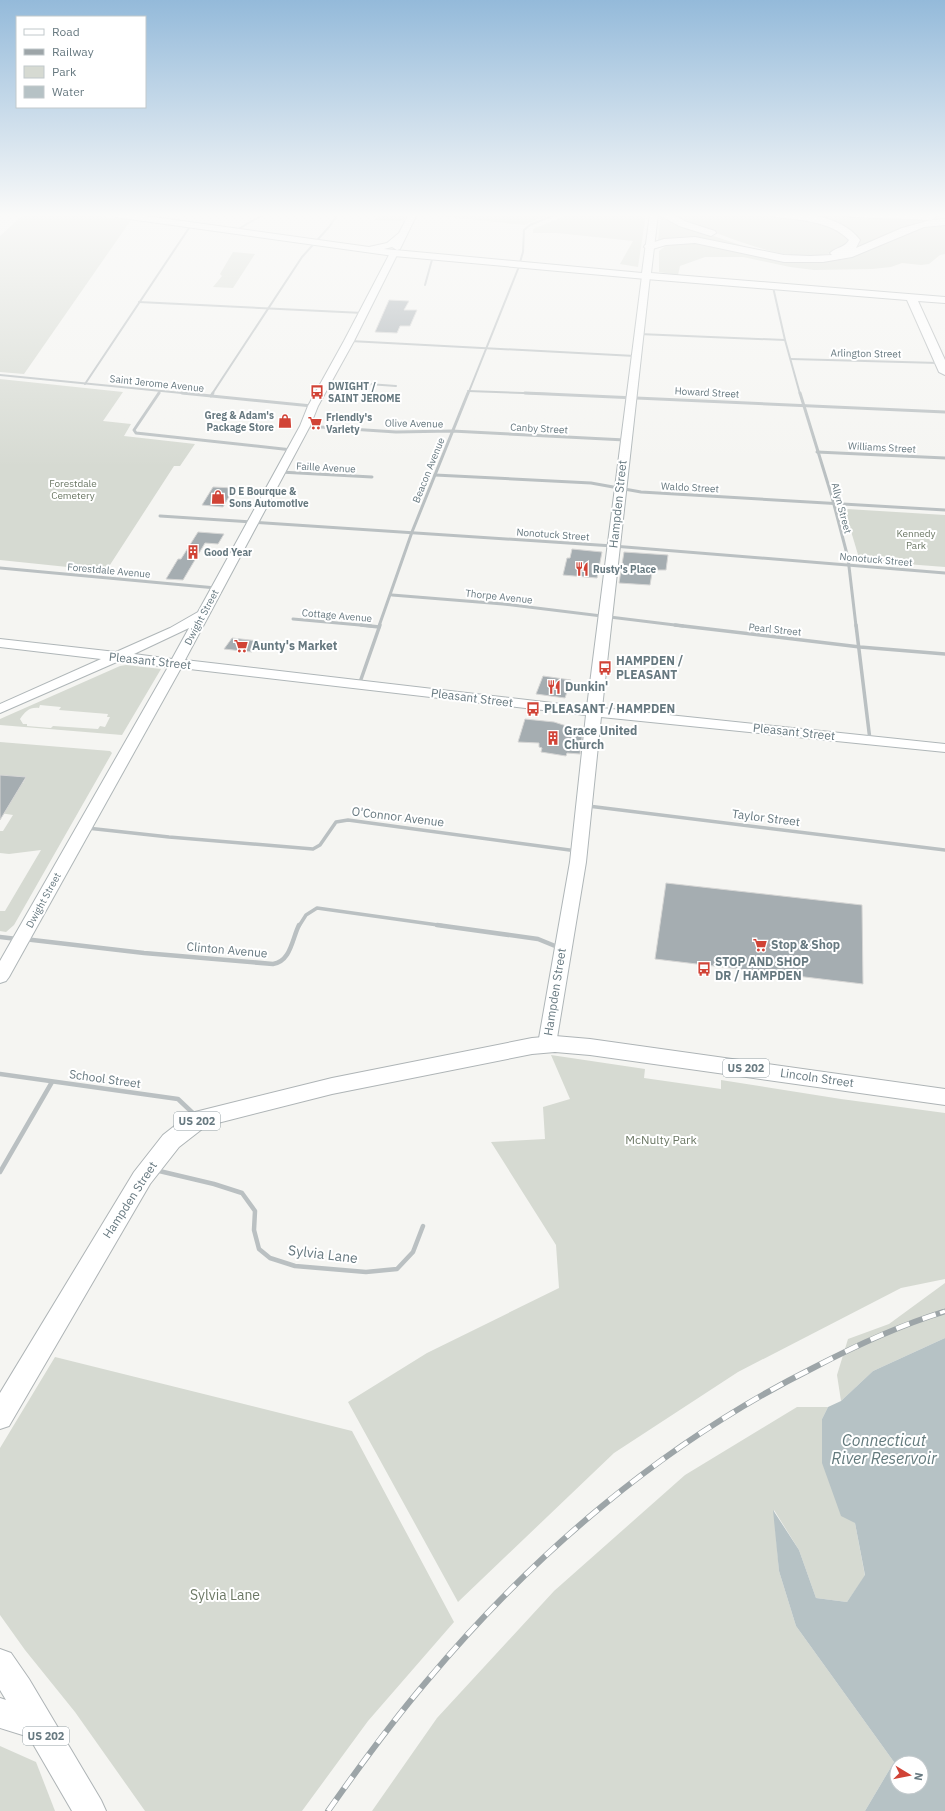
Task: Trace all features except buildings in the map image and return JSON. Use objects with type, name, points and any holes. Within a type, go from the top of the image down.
[{"type":"main road","name":"Dwight Street","points":[[0,977],[83,827],[177,663],[305,426],[313,406],[371,299]]},
{"type":"main road","name":"Hampden Street","points":[[0,1417],[138,1184],[171,1141],[199,1119],[332,1086],[547,1044],[562,949],[580,851],[604,617],[643,299]]},
{"type":"main road","points":[[912,299],[943,368]]},
{"type":"main road","points":[[928,299],[945,300]]},
{"type":"main road","points":[[0,709],[175,631],[203,613]]},
{"type":"main road","name":"Pleasant Street","points":[[0,643],[117,658],[177,663],[594,712],[945,748]]},
{"type":"main road","name":"Lincoln Street","points":[[547,1044],[590,1047],[945,1096]]},
{"type":"main road","name":"US 202","points":[[0,1664],[40,1725],[90,1811]]},
{"type":"main road","points":[[0,1713],[40,1725]]},
{"type":"street","points":[[85,384],[141,299]]},
{"type":"street","points":[[211,396],[276,299]]},
{"type":"street","name":"Beacon Avenue","points":[[360,685],[379,627],[392,595],[412,532],[506,299]]},
{"type":"street","name":"Allyn Street","points":[[776,299],[785,340],[803,405],[834,503],[849,565],[860,646],[870,740]]},
{"type":"street","points":[[139,302],[364,313]]},
{"type":"street","points":[[638,334],[785,340]]},
{"type":"street","points":[[349,341],[635,356]]},
{"type":"street","name":"Arlington Street","points":[[791,359],[943,368]]},
{"type":"street","name":"Saint Jerome Avenue","points":[[0,375],[313,406]]},
{"type":"street","points":[[327,382],[396,386]]},
{"type":"street","points":[[160,391],[134,430],[136,433],[292,450]]},
{"type":"street","name":"Howard Street","points":[[468,391],[945,412]]},
{"type":"street","name":"Olive Avenue","points":[[305,426],[396,432],[452,432]]},
{"type":"street","name":"Canby Street","points":[[452,432],[625,440]]},
{"type":"street","name":"Williams Street","points":[[817,452],[945,458]]},
{"type":"street","name":"Faille Avenue","points":[[279,472],[372,477]]},
{"type":"street","name":"Waldo Street","points":[[435,475],[591,483],[641,492],[945,510]]},
{"type":"street","name":"Nonotuck Street","points":[[160,516],[613,546],[945,573]]},
{"type":"street","name":"Forestdale Avenue","points":[[0,568],[217,588]]},
{"type":"street","name":"Thorpe Avenue","points":[[392,595],[503,604],[604,617]]},
{"type":"street","name":"Pearl Street","points":[[604,617],[860,646],[945,654]]},
{"type":"street","name":"Cottage Avenue","points":[[293,619],[379,627]]},
{"type":"street","name":"Taylor Street","points":[[585,806],[945,850]]},
{"type":"street","name":"O'Connor Avenue","points":[[83,827],[169,837],[312,849],[320,845],[336,822],[348,820],[580,851]]},
{"type":"street","name":"Clinton Avenue","points":[[0,937],[144,953],[273,964],[280,963],[286,958],[305,915],[312,909],[316,908],[538,939],[562,949]]},
{"type":"street","name":"School Street","points":[[0,1074],[178,1099],[193,1111],[199,1119]]},
{"type":"street","points":[[0,1172],[52,1082]]},
{"type":"street","name":"Sylvia Lane","points":[[149,1169],[214,1184],[242,1193],[255,1211],[254,1230],[259,1249],[270,1258],[295,1266],[366,1272],[397,1269],[413,1252],[423,1226]]},
{"type":"green space","points":[[0,299],[76,299],[24,374],[0,372]]},
{"type":"green space","name":"Forestdale Cemetery","points":[[0,379],[123,392],[103,421],[131,424],[124,436],[195,444],[180,466],[174,466],[106,571],[0,560]]},
{"type":"green space","name":"Kennedy Park","points":[[847,509],[945,515],[945,567],[867,561],[859,558],[845,511]]},
{"type":"green space","points":[[126,665],[161,669],[122,735],[0,725],[0,719],[120,666]],"holes":[[[40,705],[61,707],[59,710],[108,714],[107,717],[110,717],[105,727],[100,726],[98,729],[27,726],[27,724],[23,724],[20,719],[28,710],[39,708]]]},
{"type":"green space","points":[[0,742],[110,751],[112,753],[14,925],[6,932],[0,931],[0,911],[5,911],[41,850],[9,854],[0,853],[0,831],[3,831],[13,815],[0,813],[20,782],[23,783],[26,777],[17,776],[15,779],[0,775]]},
{"type":"green space","name":"McNulty Park","points":[[551,1055],[645,1069],[644,1078],[721,1089],[721,1080],[841,1099],[945,1113],[945,1279],[901,1288],[738,1372],[614,1453],[458,1602],[348,1402],[427,1353],[559,1288],[556,1245],[491,1142],[545,1139],[543,1107],[570,1099]]},
{"type":"green space","points":[[945,1283],[945,1338],[873,1371],[841,1401],[837,1375],[848,1339],[889,1324]]},
{"type":"green space","name":"Sylvia Lane","points":[[55,1357],[352,1431],[454,1622],[368,1721],[302,1811],[145,1811],[75,1712],[25,1650],[0,1615],[0,1448]]},
{"type":"green space","points":[[797,1407],[828,1407],[822,1419],[855,1523],[865,1576],[847,1602],[816,1598],[799,1550],[774,1510],[779,1571],[796,1626],[889,1755],[889,1770],[865,1811],[372,1811],[437,1718],[554,1591],[685,1475]]},
{"type":"green space","points":[[0,1746],[36,1762],[55,1811],[0,1811]]},
{"type":"water","name":"Connecticut River Reservoir","points":[[945,1338],[945,1811],[865,1811],[889,1770],[889,1795],[929,1795],[929,1755],[889,1755],[796,1626],[779,1571],[773,1510],[799,1550],[816,1598],[847,1602],[865,1575],[855,1523],[841,1516],[822,1463],[822,1419],[828,1407],[841,1401],[873,1371]]},
{"type":"railway","points":[[940,1313],[945,1311]]},
{"type":"railway","points":[[328,1811],[400,1713],[467,1635],[511,1589],[556,1546],[603,1505],[704,1431],[758,1398],[861,1344],[893,1330],[943,1312]]},
{"type":"place","name":"DWIGHT / SAINT JEROME","points":[[317,392]]},
{"type":"place","name":"Greg & Adam's Package Store","points":[[285,421]]},
{"type":"place","name":"Friendly's Variety","points":[[315,423]]},
{"type":"place","name":"D E Bourque & Sons Automotive","points":[[218,497]]},
{"type":"place","name":"Good Year","points":[[193,552]]},
{"type":"place","name":"Rusty's Place","points":[[582,569]]},
{"type":"place","name":"Aunty's Market","points":[[241,646]]},
{"type":"place","name":"HAMPDEN / PLEASANT","points":[[605,668]]},
{"type":"place","name":"Dunkin'","points":[[554,687]]},
{"type":"place","name":"PLEASANT / HAMPDEN","points":[[533,709]]},
{"type":"place","name":"Grace United Church","points":[[553,738]]},
{"type":"place","name":"Stop & Shop","points":[[760,945]]},
{"type":"place","name":"STOP AND SHOP DR / HAMPDEN","points":[[704,969]]}]
